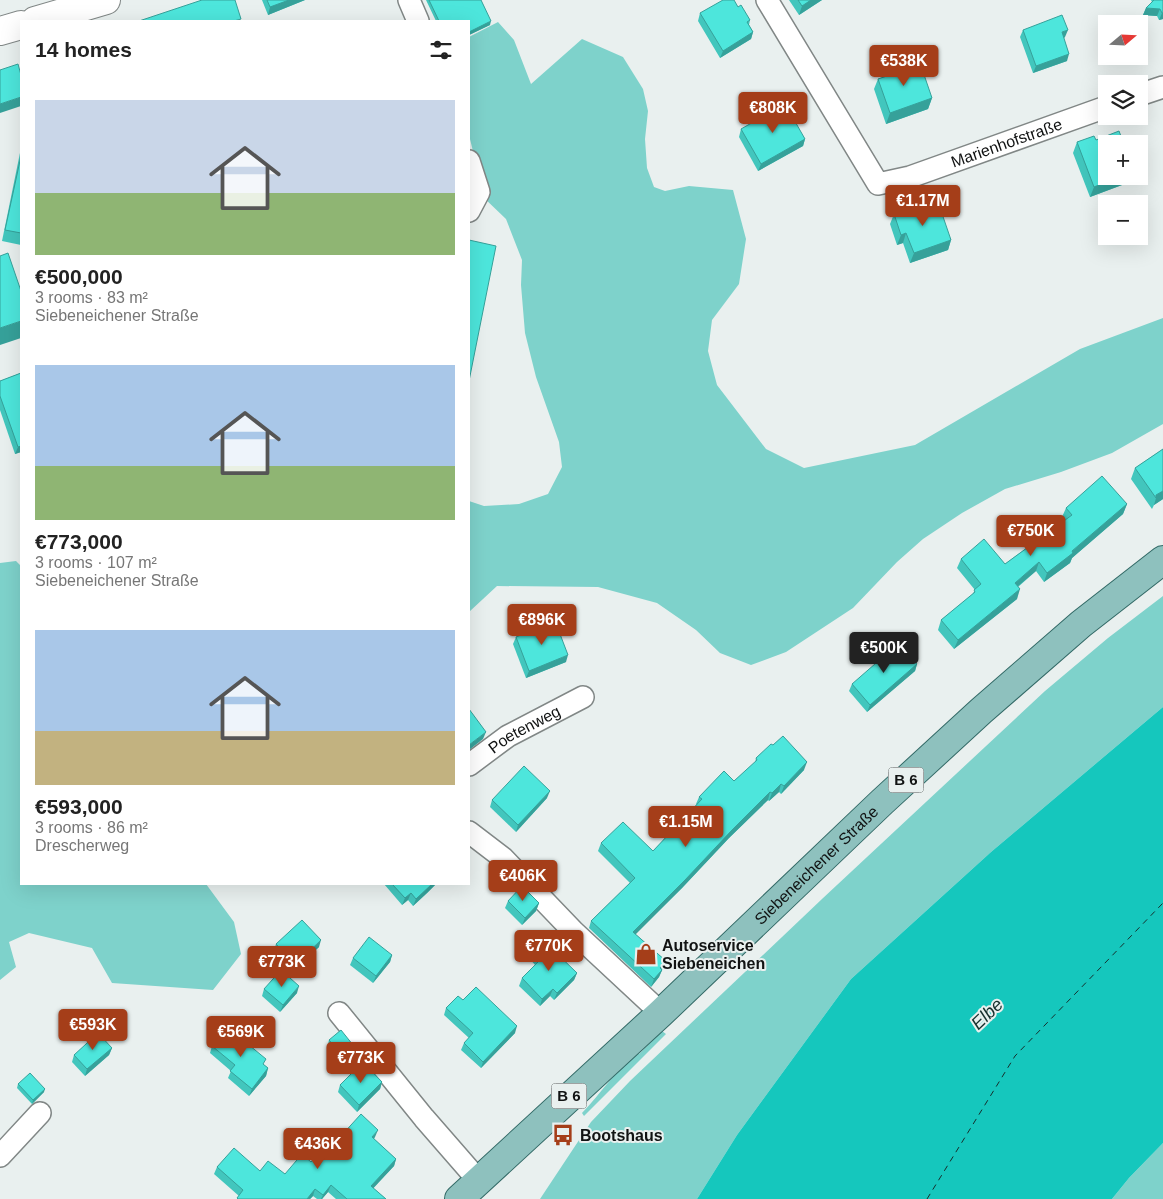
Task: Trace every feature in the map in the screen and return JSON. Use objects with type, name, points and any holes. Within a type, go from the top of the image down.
[{"type":"main road","points":[[37,20],[106,0]]},
{"type":"main road","points":[[0,31],[20,25]]},
{"type":"main road","name":"Siebeneichener Straße","points":[[459,1199],[661,1013],[981,711],[1081,624],[1163,560]]},
{"type":"street","points":[[408,0],[418,20]]},
{"type":"street","name":"Marienhofstraße","points":[[767,0],[878,184],[910,177],[1098,110]]},
{"type":"street","points":[[1148,92],[1163,87]]},
{"type":"street","points":[[470,164],[479,192],[470,209]]},
{"type":"street","name":"Poetenweg","points":[[470,764],[508,736],[583,697]]},
{"type":"street","points":[[470,833],[503,858],[574,932],[661,1013]]},
{"type":"street","points":[[340,1013],[424,1118],[478,1180]]},
{"type":"street","points":[[0,1156],[40,1113]]},
{"type":"shaded area","points":[[498,22],[514,40],[531,84],[582,39],[623,57],[643,89],[648,111],[645,139],[647,168],[654,187],[665,191],[689,186],[733,190],[746,239],[739,284],[712,320],[708,351],[717,385],[766,449],[804,468],[915,445],[1080,349],[1163,318],[1163,424],[1112,453],[1061,472],[1005,489],[962,513],[923,539],[897,562],[853,608],[786,652],[751,665],[720,653],[696,630],[657,603],[598,587],[497,586],[470,611],[470,501],[484,506],[519,504],[548,494],[562,467],[559,442],[536,377],[525,333],[521,285],[522,260],[506,219],[482,196],[482,188],[470,139],[470,36]]},
{"type":"shaded area","points":[[16,561],[20,565],[20,885],[207,885],[234,922],[241,954],[213,990],[112,983],[92,948],[29,933],[9,942],[16,967],[0,980],[0,563]]},
{"type":"shaded area","points":[[1163,596],[1163,707],[991,852],[851,979],[737,1135],[697,1199],[540,1199],[591,1122],[630,1081],[1045,691],[1108,638]]},
{"type":"shaded area","points":[[662,1031],[666,1034],[584,1116],[582,1113],[636,1051],[639,1054]]},
{"type":"shaded area","points":[[1163,1143],[1163,1199],[1112,1199],[1129,1178]]},
{"type":"water","name":"Elbe","points":[[1163,707],[1163,1143],[1129,1178],[1112,1199],[697,1199],[737,1135],[851,979],[991,852]]},
{"type":"building","points":[[202,0],[235,0],[241,19],[238,20],[142,20]]},
{"type":"building","points":[[267,0],[289,0],[270,7]]},
{"type":"building","points":[[429,0],[481,0],[491,21],[470,32],[470,20],[439,20]]},
{"type":"building","points":[[723,0],[734,0],[738,7],[741,5],[750,20],[747,22],[753,32],[723,51],[700,13]]},
{"type":"building","points":[[798,0],[811,0],[802,6]]},
{"type":"building","points":[[1154,0],[1163,0],[1163,13],[1160,9],[1146,8]]},
{"type":"building","points":[[1062,15],[1068,30],[1062,32],[1069,54],[1036,66],[1023,30]]},
{"type":"building","points":[[904,61],[906,68],[920,63],[932,98],[890,113],[878,79],[890,75],[887,67]]},
{"type":"building","points":[[18,64],[20,71],[20,97],[0,104],[0,70]]},
{"type":"building","points":[[785,104],[805,139],[761,164],[741,129]]},
{"type":"building","points":[[1119,131],[1121,135],[1109,135]]},
{"type":"building","points":[[1094,136],[1096,140],[1098,139],[1099,185],[1094,187],[1077,142]]},
{"type":"building","points":[[20,161],[20,233],[5,230]]},
{"type":"building","points":[[938,202],[951,240],[914,253],[906,233],[901,235],[894,214],[916,206],[917,209]]},
{"type":"building","points":[[470,240],[496,246],[470,376]]},
{"type":"building","points":[[8,253],[20,288],[20,321],[0,328],[0,256]]},
{"type":"building","points":[[20,373],[20,446],[18,447],[0,396],[0,381]]},
{"type":"building","points":[[1163,449],[1163,491],[1156,495],[1156,498],[1135,468]]},
{"type":"building","points":[[1102,476],[1127,504],[1072,551],[1073,553],[1047,573],[1039,562],[1015,583],[1020,589],[958,640],[941,620],[975,592],[974,590],[981,584],[961,559],[984,539],[1005,564],[1072,515],[1066,508]]},
{"type":"building","points":[[555,621],[568,655],[529,671],[516,637]]},
{"type":"building","points":[[899,643],[917,664],[870,705],[852,684]]},
{"type":"building","points":[[470,710],[486,732],[470,744]]},
{"type":"building","points":[[783,736],[807,762],[784,786],[781,784],[772,793],[770,792],[633,932],[666,961],[660,968],[662,970],[654,979],[591,921],[635,878],[601,843],[623,822],[653,851],[702,799],[699,797],[724,771],[734,781],[771,744],[773,745]]},
{"type":"building","points":[[524,766],[550,791],[518,825],[492,800]]},
{"type":"building","points":[[393,885],[431,885],[416,899],[411,893],[405,898]]},
{"type":"building","points":[[522,886],[539,903],[525,918],[508,901]]},
{"type":"building","points":[[302,920],[321,940],[295,965],[276,944]]},
{"type":"building","points":[[369,937],[392,955],[376,976],[353,958]]},
{"type":"building","points":[[544,941],[577,973],[557,993],[553,989],[542,999],[522,978],[540,960],[533,952]]},
{"type":"building","points":[[281,970],[299,986],[283,1005],[264,989]]},
{"type":"building","points":[[476,987],[517,1026],[483,1062],[464,1043],[473,1033],[446,1008],[458,996],[463,1000]]},
{"type":"building","points":[[227,1027],[266,1059],[263,1064],[268,1068],[252,1089],[230,1071],[235,1065],[212,1046]]},
{"type":"building","points":[[341,1030],[353,1045],[342,1055],[329,1040]]},
{"type":"building","points":[[98,1033],[112,1048],[87,1069],[74,1055]]},
{"type":"building","points":[[363,1062],[382,1082],[359,1105],[340,1085]]},
{"type":"building","points":[[30,1073],[45,1089],[33,1100],[18,1084]]},
{"type":"building","points":[[361,1114],[378,1130],[372,1137],[396,1159],[371,1186],[386,1199],[347,1199],[331,1185],[323,1195],[315,1189],[307,1199],[238,1199],[243,1190],[217,1167],[234,1148],[260,1171],[268,1161],[285,1174],[302,1154],[311,1162],[317,1155],[321,1158]]},
{"type":"ferry route","points":[[927,1199],[1015,1056],[1163,903]]},
{"type":"place","name":"Autoservice Siebeneichen","points":[[646,954]]},
{"type":"place","name":"Bootshaus","points":[[563,1135]]}]
